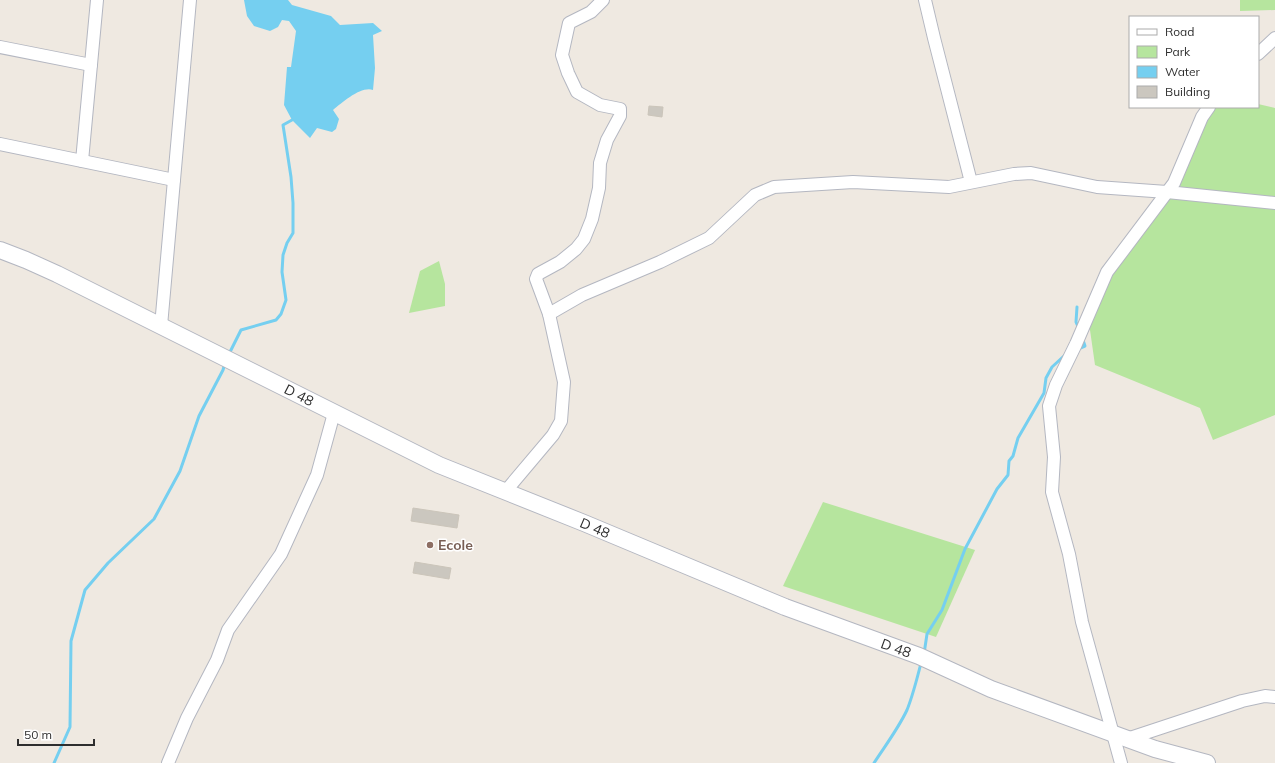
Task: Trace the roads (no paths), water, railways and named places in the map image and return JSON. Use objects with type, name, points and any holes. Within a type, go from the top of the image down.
[{"type":"street","points":[[82,161],[97,0]]},
{"type":"street","points":[[161,326],[190,0]]},
{"type":"street","points":[[505,492],[553,435],[561,421],[564,382],[549,314],[536,279],[538,274],[560,262],[576,249],[584,239],[592,219],[599,188],[600,163],[607,140],[620,116],[620,109],[600,105],[577,92],[568,74],[562,55],[568,23],[591,12],[603,0]]},
{"type":"street","points":[[925,0],[971,182]]},
{"type":"street","points":[[1259,53],[1275,38]]},
{"type":"street","points":[[0,47],[91,65]]},
{"type":"street","points":[[1121,763],[1121,736],[1103,700],[1082,622],[1069,554],[1052,492],[1054,457],[1049,406],[1056,385],[1076,344],[1107,272],[1174,183],[1202,117],[1208,108]]},
{"type":"street","points":[[0,144],[174,180]]},
{"type":"street","points":[[549,314],[582,295],[660,262],[709,238],[755,195],[774,187],[853,182],[949,186],[1014,174],[1031,173],[1097,187],[1167,192],[1275,203]]},
{"type":"street","name":"D 48","points":[[0,250],[57,274],[439,466],[584,523],[785,607],[923,658],[991,688],[1155,749],[1208,763]]},
{"type":"street","points":[[168,763],[186,718],[217,660],[228,630],[281,554],[317,475],[334,413]]},
{"type":"street","points":[[1121,736],[1242,701],[1265,696],[1275,697]]},
{"type":"water","points":[[244,0],[288,0],[292,5],[331,16],[340,25],[373,23],[382,31],[373,35],[375,68],[373,90],[368,89],[358,92],[333,110],[339,119],[336,129],[332,132],[317,128],[310,138],[292,120],[284,105],[287,67],[291,67],[296,31],[289,21],[282,20],[278,27],[270,31],[254,26],[247,16]]},
{"type":"waterway","points":[[229,354],[241,330],[276,320],[281,314],[286,300],[282,272],[283,255],[287,243],[293,233],[293,203],[291,177],[283,125],[292,120]]},
{"type":"waterway","points":[[1077,307],[1076,322],[1079,329]]},
{"type":"waterway","points":[[1078,349],[1085,346],[1083,340]]},
{"type":"waterway","points":[[924,654],[927,634],[942,610],[965,549],[997,489],[1008,475],[1009,461],[1013,456],[1018,438],[1044,393],[1046,378],[1052,367],[1065,355]]},
{"type":"waterway","points":[[54,763],[70,727],[71,641],[85,590],[108,563],[154,519],[180,471],[199,416],[223,370],[225,363]]},
{"type":"waterway","points":[[874,763],[896,731],[907,710],[921,663]]},
{"type":"place","name":"Ecole","points":[[430,545]]}]
